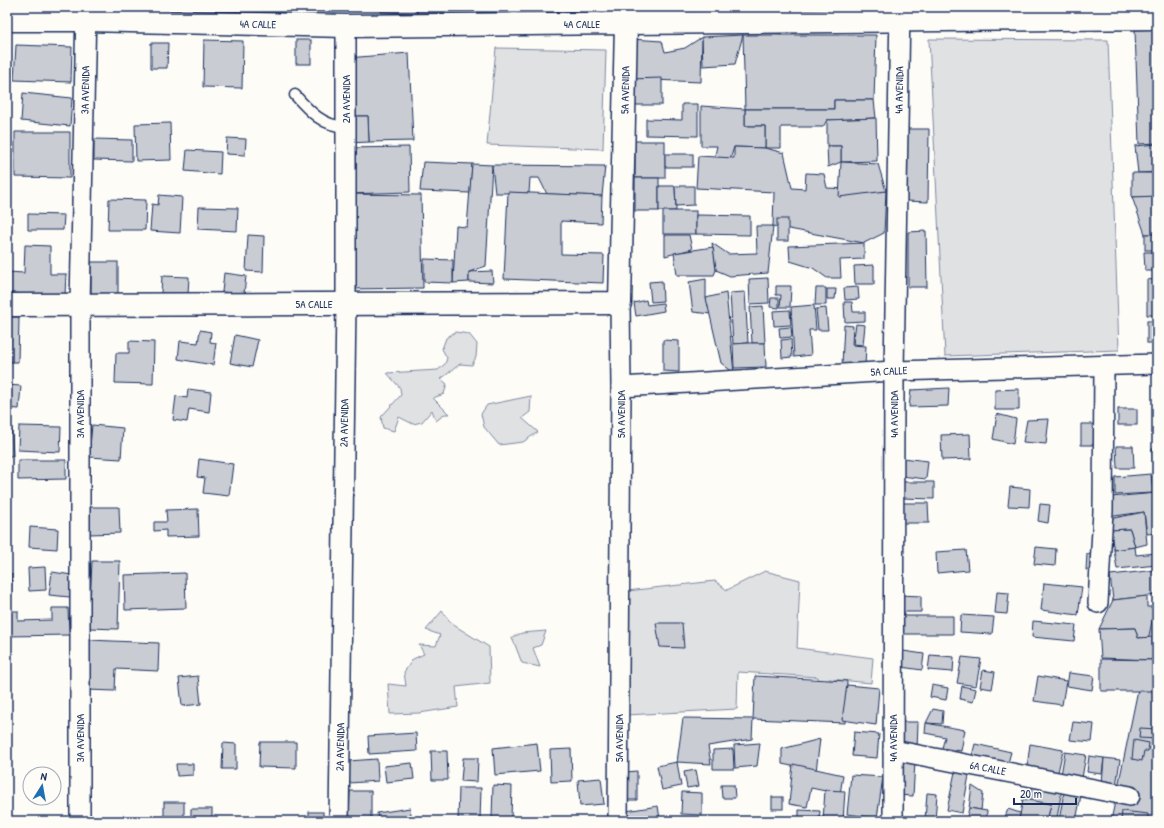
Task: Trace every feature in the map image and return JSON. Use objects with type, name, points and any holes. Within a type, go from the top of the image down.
[{"type":"street","name":"4A CALLE","points":[[7,20],[86,14],[346,26],[626,15],[900,14],[1157,18]]},
{"type":"street","name":"3A AVENIDA","points":[[80,821],[80,305],[86,14]]},
{"type":"street","name":"4A AVENIDA","points":[[893,821],[894,371],[900,14]]},
{"type":"street","name":"5A AVENIDA","points":[[618,821],[621,387],[620,303],[626,15]]},
{"type":"street","name":"2A AVENIDA","points":[[339,821],[346,304],[346,26]]},
{"type":"street","name":"5A CALLE","points":[[7,305],[620,303]]},
{"type":"street","name":"5A CALLE","points":[[621,387],[894,371],[1157,364]]},
{"type":"street","points":[[1098,603],[1103,511],[1104,366]]},
{"type":"street","name":"6A CALLE","points":[[893,750],[1130,796]]},
{"type":"lane","points":[[296,95],[317,118],[338,126],[346,127]]},
{"type":"shaded area","points":[[929,39],[1108,40],[1119,350],[945,356]]},
{"type":"shaded area","points":[[496,48],[606,50],[603,149],[487,145]]},
{"type":"shaded area","points":[[455,332],[469,334],[477,344],[476,357],[472,365],[460,364],[441,379],[447,384],[444,394],[433,398],[449,414],[445,414],[436,421],[432,410],[422,422],[413,424],[399,417],[394,431],[383,428],[381,417],[401,395],[400,388],[387,373],[438,370],[445,364],[447,358],[442,349],[446,338]]},
{"type":"shaded area","points":[[531,396],[530,412],[522,418],[538,432],[523,442],[499,445],[484,427],[481,414],[487,405]]},
{"type":"shaded area","points":[[765,571],[800,580],[797,648],[873,658],[871,683],[829,679],[832,694],[820,691],[818,677],[738,672],[737,709],[626,715],[627,591],[715,581],[727,590]]},
{"type":"shaded area","points":[[442,611],[452,624],[489,647],[490,683],[456,687],[458,707],[419,713],[390,714],[388,684],[406,686],[404,672],[413,659],[424,654],[419,645],[436,646],[440,635],[426,630]]},
{"type":"shaded area","points":[[546,631],[541,645],[533,648],[540,667],[522,663],[512,637],[522,633]]},
{"type":"building","points":[[236,7],[236,17],[105,13],[100,8]]},
{"type":"building","points":[[349,7],[372,7],[372,9]]},
{"type":"building","points":[[381,7],[417,7],[417,13],[381,12]]},
{"type":"building","points":[[417,7],[466,7],[466,13],[417,13]]},
{"type":"building","points":[[466,7],[502,7],[501,13],[466,13]]},
{"type":"building","points":[[557,7],[602,7],[602,17],[557,18]]},
{"type":"building","points":[[905,7],[948,7],[948,13],[905,12]]},
{"type":"building","points":[[948,7],[974,7],[974,14],[948,13]]},
{"type":"building","points":[[1157,29],[1157,143],[1139,144],[1135,30]]},
{"type":"building","points":[[743,35],[876,35],[874,100],[834,100],[834,109],[745,109]]},
{"type":"building","points":[[743,35],[735,64],[703,66],[702,37]]},
{"type":"building","points":[[702,37],[701,82],[629,79],[631,39],[662,41],[665,52],[685,48]]},
{"type":"building","points":[[204,40],[243,41],[242,88],[203,87]]},
{"type":"building","points":[[296,40],[311,40],[311,64],[296,64]]},
{"type":"building","points":[[151,43],[168,43],[167,68],[151,68]]},
{"type":"building","points":[[16,45],[72,47],[71,82],[14,80]]},
{"type":"building","points":[[409,53],[413,141],[369,142],[368,116],[347,116],[347,58]]},
{"type":"building","points":[[662,78],[662,105],[630,105],[629,79]]},
{"type":"building","points":[[23,93],[72,98],[70,126],[21,121]]},
{"type":"building","points":[[834,100],[874,100],[876,118],[827,120],[823,127],[781,127],[781,148],[765,148],[765,126],[745,126],[745,109],[834,109]]},
{"type":"building","points":[[682,104],[698,104],[698,136],[646,135],[646,119],[682,120]]},
{"type":"building","points":[[701,106],[745,109],[745,126],[765,126],[765,148],[734,147],[730,160],[714,160],[717,146],[701,146]]},
{"type":"building","points":[[347,116],[368,116],[369,142],[348,143]]},
{"type":"building","points":[[876,118],[877,161],[841,162],[841,146],[827,146],[827,120]]},
{"type":"building","points":[[170,123],[171,160],[136,161],[135,124]]},
{"type":"building","points":[[906,129],[929,129],[928,202],[906,201]]},
{"type":"building","points":[[15,132],[70,132],[70,178],[15,177]]},
{"type":"building","points":[[227,138],[246,139],[245,155],[226,154]]},
{"type":"building","points":[[94,139],[132,140],[132,161],[94,160]]},
{"type":"building","points":[[635,141],[665,141],[665,178],[635,178]]},
{"type":"building","points":[[1157,144],[1157,172],[1138,173],[1135,146]]},
{"type":"building","points":[[827,146],[841,146],[841,162],[828,167]]},
{"type":"building","points":[[409,147],[410,192],[347,194],[347,148]]},
{"type":"building","points":[[734,147],[765,148],[784,153],[792,188],[805,189],[806,173],[824,174],[827,188],[886,191],[884,233],[864,243],[773,226],[774,192],[696,188],[698,156],[734,158]]},
{"type":"building","points":[[187,150],[221,152],[220,174],[185,171]]},
{"type":"building","points":[[665,154],[693,154],[693,167],[665,167]]},
{"type":"building","points":[[423,162],[472,164],[470,193],[420,191]]},
{"type":"building","points":[[841,162],[878,164],[886,191],[839,197]]},
{"type":"building","points":[[472,164],[492,165],[486,266],[469,272],[469,282],[453,283],[456,226],[467,227]]},
{"type":"building","points":[[492,165],[605,166],[602,196],[547,194],[539,178],[530,178],[529,193],[495,193]]},
{"type":"building","points":[[1132,173],[1157,173],[1157,197],[1132,197]]},
{"type":"building","points":[[635,178],[659,178],[659,211],[635,211]]},
{"type":"building","points":[[659,186],[675,186],[676,211],[659,211]]},
{"type":"building","points":[[675,186],[694,186],[694,205],[676,206]]},
{"type":"building","points":[[508,192],[602,196],[601,223],[561,221],[561,254],[604,255],[603,283],[504,279]]},
{"type":"building","points":[[347,194],[421,195],[423,288],[349,289]]},
{"type":"building","points":[[159,195],[182,197],[180,233],[150,231],[152,204],[158,205]]},
{"type":"building","points":[[1157,196],[1157,234],[1145,234],[1132,197]]},
{"type":"building","points":[[109,199],[146,200],[145,230],[108,230]]},
{"type":"building","points":[[199,207],[238,208],[237,231],[198,229]]},
{"type":"building","points":[[663,211],[696,211],[696,234],[663,234]]},
{"type":"building","points":[[28,214],[64,215],[63,230],[28,230]]},
{"type":"building","points":[[696,215],[750,216],[750,235],[696,234]]},
{"type":"building","points":[[777,219],[788,219],[788,241],[777,241]]},
{"type":"building","points":[[756,226],[773,226],[768,273],[730,276],[716,270],[712,243],[728,254],[757,253]]},
{"type":"building","points":[[926,231],[927,287],[908,287],[908,232]]},
{"type":"building","points":[[1145,234],[1157,234],[1157,250],[1145,250]]},
{"type":"building","points":[[248,235],[264,236],[263,272],[246,271]]},
{"type":"building","points":[[665,235],[689,235],[692,249],[665,256]]},
{"type":"building","points":[[864,243],[864,259],[840,260],[841,278],[827,278],[813,268],[790,261],[789,246]]},
{"type":"building","points":[[25,245],[50,246],[50,274],[66,274],[65,295],[7,293],[7,272],[24,273]]},
{"type":"building","points":[[713,247],[716,270],[714,275],[677,275],[674,253]]},
{"type":"building","points":[[1144,252],[1157,252],[1157,271],[1145,271]]},
{"type":"building","points":[[424,259],[453,260],[453,283],[424,282]]},
{"type":"building","points":[[91,262],[118,262],[118,294],[91,294]]},
{"type":"building","points":[[874,265],[874,284],[855,284],[854,266]]},
{"type":"building","points":[[492,271],[493,283],[469,282],[469,272]]},
{"type":"building","points":[[224,273],[246,276],[244,294],[222,292]]},
{"type":"building","points":[[162,276],[189,277],[188,294],[161,293]]},
{"type":"building","points":[[768,278],[769,303],[750,304],[749,279]]},
{"type":"building","points":[[706,279],[706,298],[711,314],[693,312],[689,282]]},
{"type":"building","points":[[1157,279],[1157,315],[1147,315],[1147,280]]},
{"type":"building","points":[[662,281],[663,301],[651,302],[649,282]]},
{"type":"building","points":[[776,286],[791,286],[790,307],[780,307],[781,295],[776,295]]},
{"type":"building","points":[[858,287],[859,299],[845,300],[844,288]]},
{"type":"building","points":[[816,288],[826,288],[826,305],[815,305]]},
{"type":"building","points":[[827,289],[836,289],[835,299],[827,299]]},
{"type":"building","points":[[745,292],[748,343],[733,344],[730,293]]},
{"type":"building","points":[[726,293],[734,373],[721,363],[706,298]]},
{"type":"building","points":[[771,298],[779,298],[779,308],[770,307]]},
{"type":"building","points":[[646,300],[647,305],[663,303],[664,311],[636,316],[634,303]]},
{"type":"building","points":[[844,302],[852,302],[853,312],[865,312],[865,321],[845,322]]},
{"type":"building","points":[[814,305],[816,330],[809,330],[811,355],[794,357],[791,307]]},
{"type":"building","points":[[763,306],[765,343],[752,343],[750,307]]},
{"type":"building","points":[[826,308],[828,330],[818,330],[816,309]]},
{"type":"building","points":[[790,310],[791,325],[774,326],[773,311]]},
{"type":"building","points":[[7,317],[19,317],[18,362],[7,362]]},
{"type":"building","points":[[1147,321],[1157,321],[1157,343],[1147,343]]},
{"type":"building","points":[[856,324],[865,325],[863,345],[853,344]]},
{"type":"building","points":[[844,325],[853,326],[852,345],[866,346],[865,366],[842,365]]},
{"type":"building","points":[[791,327],[792,337],[780,338],[779,328]]},
{"type":"building","points":[[200,330],[211,332],[210,342],[216,343],[213,365],[178,359],[180,341],[198,343]]},
{"type":"building","points":[[235,335],[258,340],[252,367],[230,363]]},
{"type":"building","points":[[791,339],[792,357],[782,358],[781,340]]},
{"type":"building","points":[[663,340],[679,341],[679,372],[663,371]]},
{"type":"building","points":[[129,341],[154,342],[153,384],[115,383],[116,353],[129,353]]},
{"type":"building","points":[[765,343],[766,367],[734,368],[733,344]]},
{"type":"building","points":[[7,385],[21,386],[19,409],[7,408]]},
{"type":"building","points":[[949,388],[948,406],[909,407],[911,390]]},
{"type":"building","points":[[188,389],[211,392],[209,412],[189,409],[187,422],[173,420],[176,396],[187,398]]},
{"type":"building","points":[[1019,389],[1019,410],[995,410],[995,390]]},
{"type":"building","points":[[1118,409],[1137,409],[1137,425],[1118,425]]},
{"type":"building","points":[[997,414],[1016,419],[1013,444],[993,439]]},
{"type":"building","points":[[1049,419],[1046,444],[1023,442],[1027,420]]},
{"type":"building","points":[[11,420],[13,456],[7,456],[7,421]]},
{"type":"building","points":[[1081,424],[1100,424],[1101,445],[1081,445]]},
{"type":"building","points":[[92,425],[123,428],[121,459],[89,457]]},
{"type":"building","points":[[19,426],[61,427],[60,452],[18,450]]},
{"type":"building","points":[[970,434],[971,459],[942,460],[941,435]]},
{"type":"building","points":[[1116,446],[1133,446],[1134,468],[1117,468]]},
{"type":"building","points":[[1157,448],[1157,476],[1154,477],[1152,449]]},
{"type":"building","points":[[903,458],[928,461],[926,479],[901,476]]},
{"type":"building","points":[[199,459],[233,464],[229,496],[203,493],[205,478],[197,477]]},
{"type":"building","points":[[18,460],[66,460],[66,479],[18,480]]},
{"type":"building","points":[[1151,474],[1153,493],[1115,495],[1115,477]]},
{"type":"building","points":[[902,482],[934,482],[934,499],[902,498]]},
{"type":"building","points":[[1010,487],[1030,489],[1029,507],[1008,506]]},
{"type":"building","points":[[1157,493],[1157,533],[1147,534],[1144,512],[1107,517],[1110,497]]},
{"type":"building","points":[[902,503],[928,503],[929,523],[902,523]]},
{"type":"building","points":[[1040,504],[1050,505],[1048,523],[1038,521]]},
{"type":"building","points":[[88,507],[119,507],[120,533],[89,534]]},
{"type":"building","points":[[198,509],[199,536],[166,537],[166,530],[154,531],[154,522],[167,522],[166,510]]},
{"type":"building","points":[[1144,512],[1147,544],[1135,547],[1130,529],[1110,530],[1109,519]]},
{"type":"building","points":[[30,527],[58,529],[57,549],[29,547]]},
{"type":"building","points":[[1130,529],[1135,547],[1114,550],[1110,530]]},
{"type":"building","points":[[1036,547],[1056,549],[1055,566],[1034,564]]},
{"type":"building","points":[[1135,547],[1136,555],[1157,553],[1157,565],[1117,569],[1114,550]]},
{"type":"building","points":[[966,550],[968,570],[937,573],[936,552]]},
{"type":"building","points":[[1087,554],[1098,555],[1097,571],[1086,570]]},
{"type":"building","points":[[92,561],[120,561],[118,629],[89,628]]},
{"type":"building","points":[[45,567],[46,590],[29,591],[28,568]]},
{"type":"building","points":[[1157,570],[1157,595],[1113,600],[1110,575]]},
{"type":"building","points":[[52,572],[72,575],[70,597],[49,595]]},
{"type":"building","points":[[7,573],[12,574],[11,597],[7,597]]},
{"type":"building","points":[[185,573],[186,608],[125,610],[124,575]]},
{"type":"building","points":[[1044,583],[1082,587],[1078,615],[1041,610]]},
{"type":"building","points":[[997,592],[1009,593],[1007,614],[995,613]]},
{"type":"building","points":[[900,595],[921,596],[921,612],[900,612]]},
{"type":"building","points":[[1147,596],[1147,607],[1157,607],[1157,629],[1152,629],[1153,637],[1138,638],[1135,628],[1099,629],[1113,600]]},
{"type":"building","points":[[1157,597],[1157,821],[1111,821]]},
{"type":"building","points":[[52,608],[68,608],[69,635],[7,636],[7,611],[18,611],[18,621],[52,620]]},
{"type":"building","points":[[961,615],[994,617],[992,634],[960,632]]},
{"type":"building","points":[[903,616],[953,616],[953,634],[903,634]]},
{"type":"building","points":[[1033,621],[1076,625],[1074,641],[1032,637]]},
{"type":"building","points":[[656,623],[682,623],[684,648],[660,647]]},
{"type":"building","points":[[1135,628],[1138,638],[1153,637],[1153,660],[1101,658],[1099,629]]},
{"type":"building","points":[[89,640],[159,643],[158,671],[116,669],[115,691],[87,690]]},
{"type":"building","points":[[903,651],[924,654],[922,670],[901,667]]},
{"type":"building","points":[[930,655],[954,657],[953,672],[928,670]]},
{"type":"building","points":[[962,657],[981,659],[976,686],[957,683]]},
{"type":"building","points":[[1101,659],[1157,660],[1157,691],[1101,691]]},
{"type":"building","points":[[983,670],[995,672],[992,689],[980,687]]},
{"type":"building","points":[[1069,673],[1094,676],[1092,690],[1067,686]]},
{"type":"building","points":[[198,676],[201,704],[182,706],[179,678]]},
{"type":"building","points":[[755,676],[847,681],[845,723],[753,719]]},
{"type":"building","points":[[1038,676],[1066,681],[1062,705],[1034,701]]},
{"type":"building","points":[[847,685],[879,688],[876,725],[842,720]]},
{"type":"building","points":[[932,685],[948,688],[946,700],[930,697]]},
{"type":"building","points":[[962,686],[976,689],[973,702],[960,699]]},
{"type":"building","points":[[1157,704],[1157,720],[1155,719]]},
{"type":"building","points":[[933,709],[943,711],[942,724],[926,723]]},
{"type":"building","points":[[683,718],[753,719],[752,739],[708,746],[711,764],[677,762]]},
{"type":"building","points":[[902,722],[918,722],[917,750],[900,749]]},
{"type":"building","points":[[1073,722],[1094,724],[1092,742],[1070,740]]},
{"type":"building","points":[[926,723],[965,730],[961,751],[942,748],[945,737],[925,733]]},
{"type":"building","points":[[1140,728],[1157,729],[1157,739],[1139,738]]},
{"type":"building","points":[[854,732],[879,734],[877,758],[852,756]]},
{"type":"building","points":[[416,733],[417,751],[369,754],[368,736]]},
{"type":"building","points":[[820,739],[816,771],[782,764],[782,749]]},
{"type":"building","points":[[1134,740],[1149,743],[1148,751],[1144,751],[1142,761],[1132,759]]},
{"type":"building","points":[[260,742],[296,742],[296,768],[259,767]]},
{"type":"building","points":[[223,743],[236,744],[236,769],[222,769]]},
{"type":"building","points":[[537,743],[540,771],[495,775],[493,748]]},
{"type":"building","points":[[760,743],[757,766],[735,768],[734,745]]},
{"type":"building","points":[[975,744],[1011,752],[1008,763],[972,756]]},
{"type":"building","points":[[1030,744],[1063,750],[1058,772],[1027,768]]},
{"type":"building","points":[[571,749],[572,781],[551,782],[550,750]]},
{"type":"building","points":[[733,749],[734,769],[713,769],[713,750]]},
{"type":"building","points":[[431,751],[447,751],[448,780],[432,780]]},
{"type":"building","points":[[1155,751],[1157,751],[1157,766],[1154,766]]},
{"type":"building","points":[[1065,752],[1086,755],[1082,778],[1061,775]]},
{"type":"building","points":[[1089,756],[1104,758],[1102,774],[1087,772]]},
{"type":"building","points":[[463,758],[478,758],[477,782],[461,781]]},
{"type":"building","points":[[1104,758],[1120,760],[1116,786],[1102,784]]},
{"type":"building","points":[[377,759],[378,781],[349,783],[348,761]]},
{"type":"building","points":[[900,760],[915,761],[913,796],[897,795]]},
{"type":"building","points":[[677,762],[681,786],[662,790],[657,766]]},
{"type":"building","points":[[412,763],[414,779],[386,782],[384,766]]},
{"type":"building","points":[[176,764],[193,764],[193,775],[177,776]]},
{"type":"building","points":[[793,764],[843,775],[840,794],[811,788],[807,807],[789,804]]},
{"type":"building","points":[[956,767],[970,770],[962,813],[947,810]]},
{"type":"building","points":[[696,770],[699,786],[687,788],[684,772]]},
{"type":"building","points":[[637,771],[637,800],[626,800],[626,772]]},
{"type":"building","points":[[851,775],[883,777],[877,818],[847,814]]},
{"type":"building","points":[[601,778],[604,804],[580,806],[578,780]]},
{"type":"building","points":[[1033,783],[1062,789],[1057,818],[1048,817],[1051,804],[1030,801]]},
{"type":"building","points":[[493,785],[512,786],[511,818],[492,818]]},
{"type":"building","points":[[721,785],[734,785],[735,798],[722,798]]},
{"type":"building","points":[[972,786],[983,793],[981,810],[969,808]]},
{"type":"building","points":[[459,788],[481,788],[480,821],[458,821]]},
{"type":"building","points":[[825,790],[845,791],[843,821],[823,821]]},
{"type":"building","points":[[350,791],[371,791],[371,821],[349,821]]},
{"type":"building","points":[[682,792],[702,793],[702,815],[681,814]]},
{"type":"building","points":[[1064,792],[1081,795],[1076,821],[1059,821]]},
{"type":"building","points":[[927,793],[937,794],[935,821],[925,820]]},
{"type":"building","points":[[772,797],[783,797],[783,809],[772,809]]},
{"type":"building","points":[[1023,799],[1051,804],[1047,821],[1019,820]]},
{"type":"building","points":[[164,802],[184,802],[184,816],[164,816]]},
{"type":"building","points":[[658,806],[660,819],[628,821],[626,811]]},
{"type":"building","points":[[410,808],[412,821],[378,821],[377,813]]},
{"type":"building","points":[[969,808],[987,811],[986,821],[966,821]]},
{"type":"building","points":[[1156,808],[1157,821],[1155,821]]},
{"type":"building","points":[[191,809],[212,809],[212,821],[191,821]]},
{"type":"building","points":[[1008,809],[1020,813],[1019,820],[1005,817]]},
{"type":"building","points":[[799,810],[820,811],[819,820],[799,819]]},
{"type":"building","points":[[1122,811],[1148,814],[1148,821],[1121,821]]},
{"type":"building","points":[[309,812],[323,812],[323,821],[309,821]]},
{"type":"building","points":[[709,819],[709,821],[687,821]]}]
